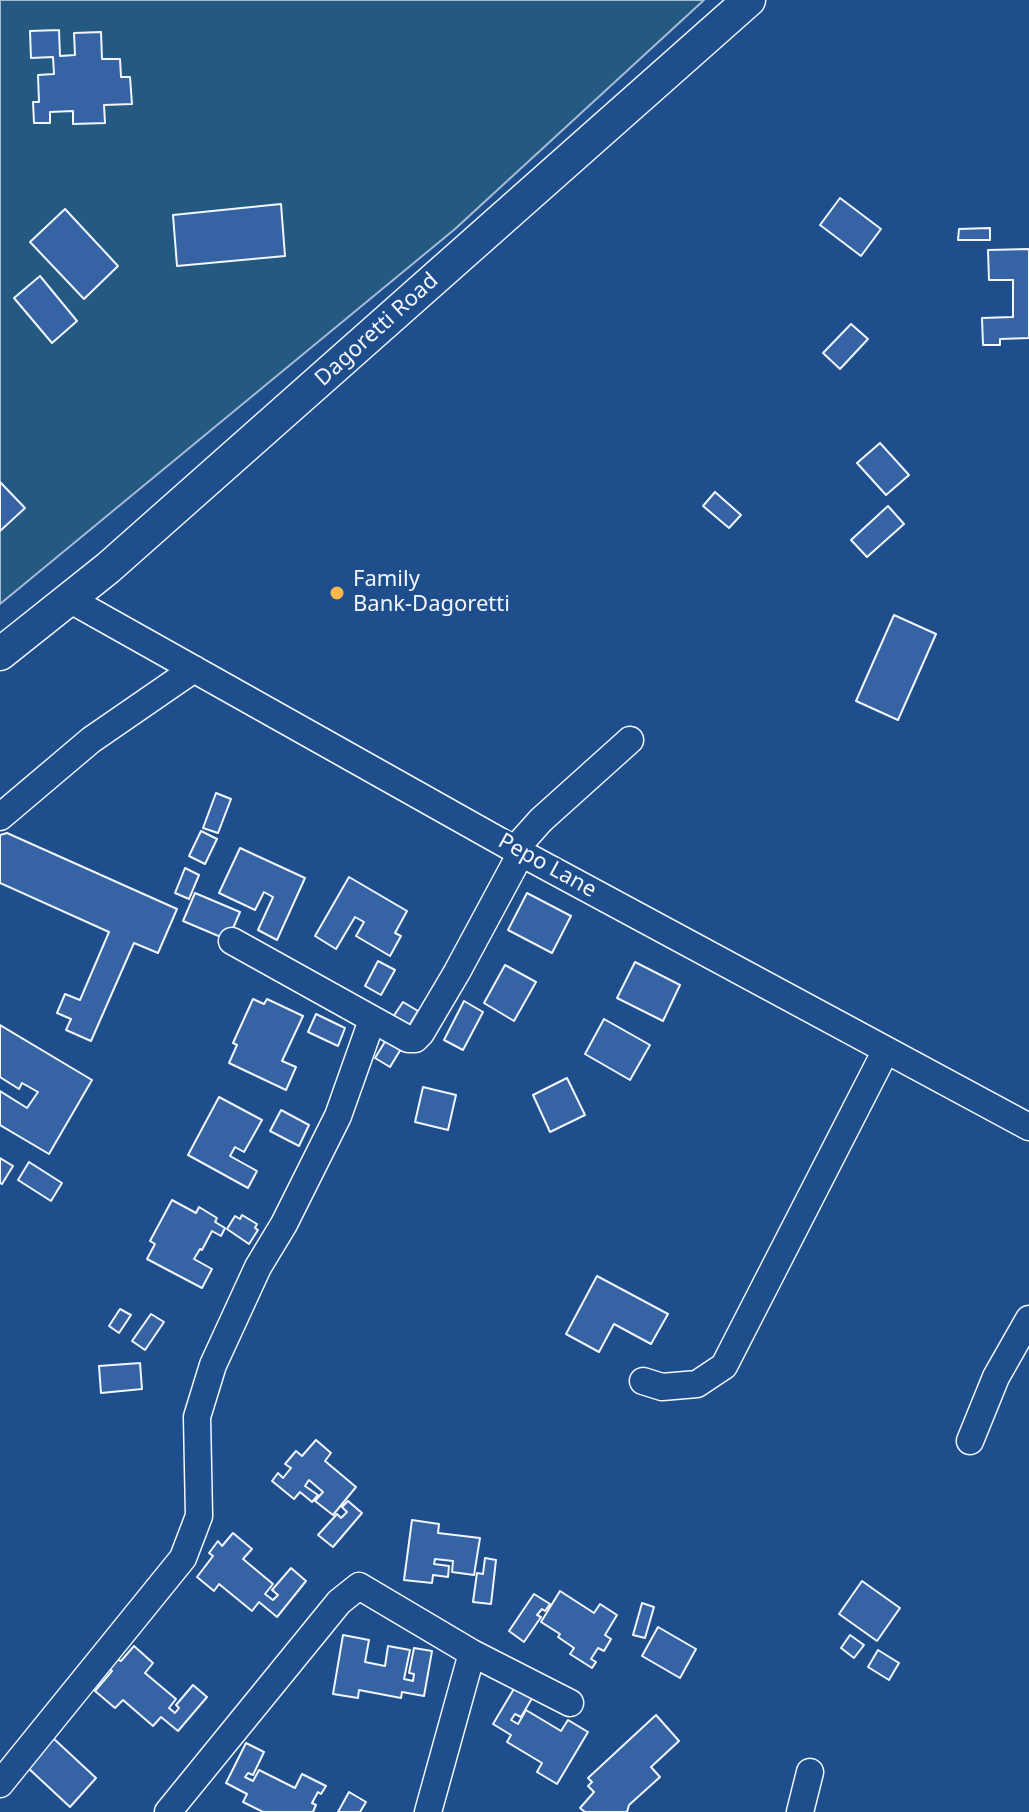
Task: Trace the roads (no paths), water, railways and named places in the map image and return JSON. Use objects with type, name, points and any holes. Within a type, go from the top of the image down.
[{"type":"main road","name":"Dagoretti Road","points":[[0,654],[108,568],[749,0]]},
{"type":"street","name":"Pepo Lane","points":[[69,599],[518,851],[1029,1127]]},
{"type":"street","points":[[0,817],[91,740],[194,669]]},
{"type":"street","points":[[232,941],[372,1020],[408,1039],[415,1039],[457,972],[518,851],[541,820],[630,740]]},
{"type":"street","points":[[0,1784],[183,1558],[199,1516],[197,1417],[213,1365],[258,1267],[284,1224],[338,1116],[372,1020]]},
{"type":"street","points":[[643,1381],[662,1387],[697,1384],[724,1366],[886,1050]]},
{"type":"street","points":[[970,1441],[996,1377],[1029,1319]]},
{"type":"street","points":[[168,1812],[339,1602],[359,1586],[472,1653],[570,1703]]},
{"type":"street","points":[[428,1812],[472,1653]]},
{"type":"street","points":[[800,1812],[810,1772]]},
{"type":"place","name":"Family Bank-Dagoretti","points":[[337,593]]}]
